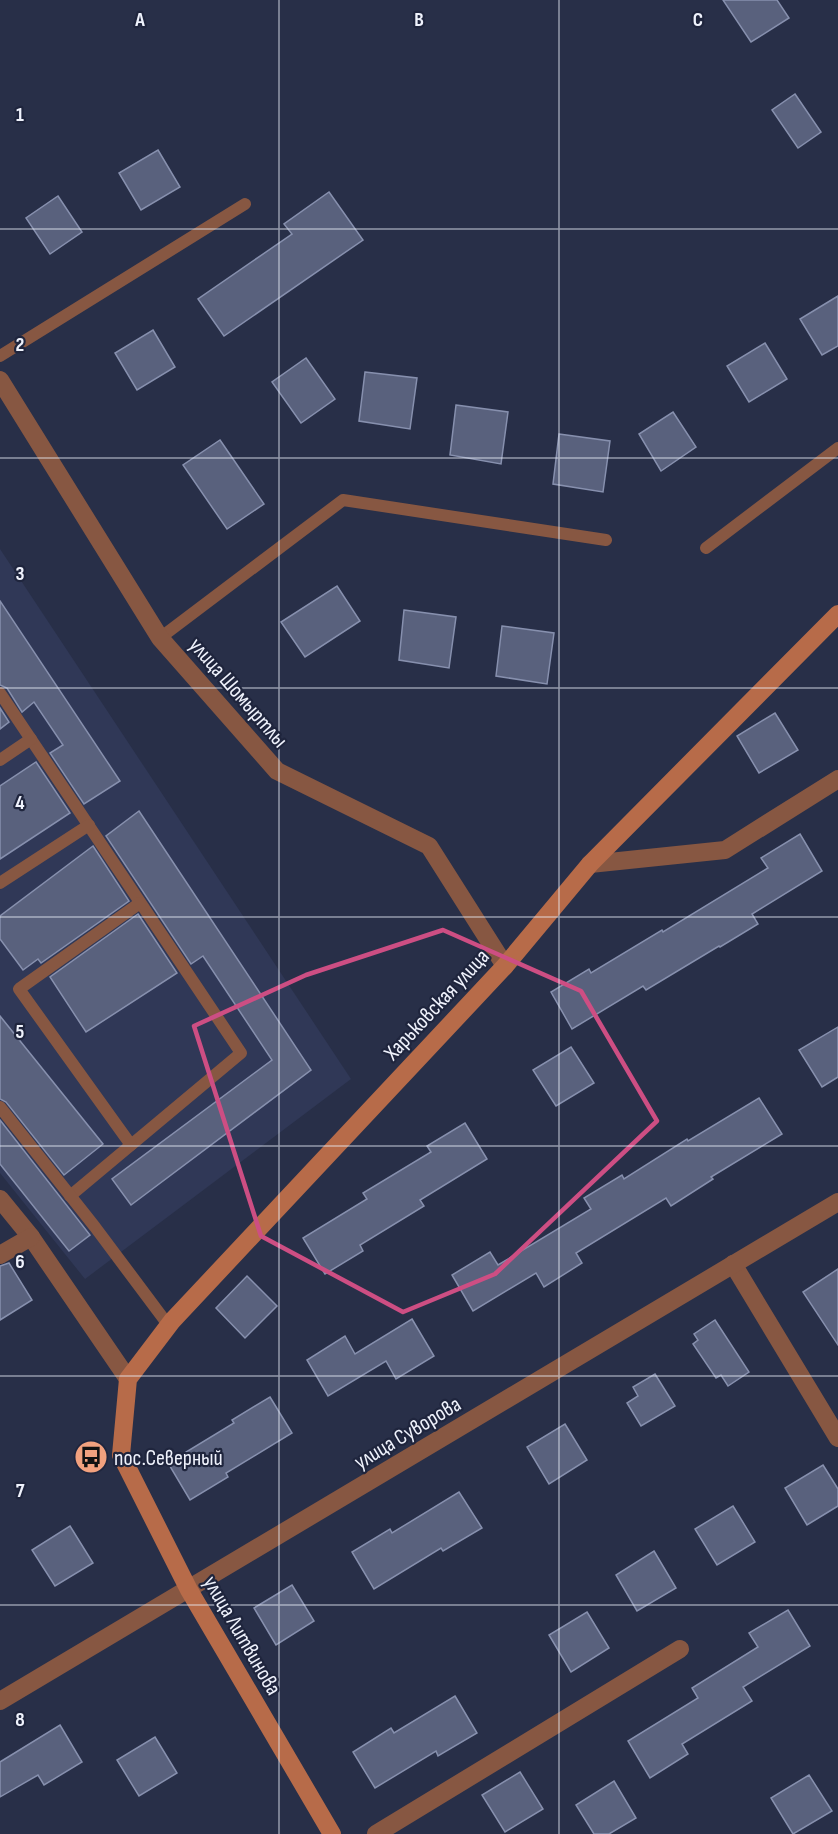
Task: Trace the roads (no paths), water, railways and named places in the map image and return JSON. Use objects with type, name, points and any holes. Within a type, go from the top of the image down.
[{"type":"street","name":"улица Шомыртлы","points":[[0,380],[160,638],[277,771],[429,846],[505,966]]},
{"type":"street","name":"Харьковская улица","points":[[129,1379],[169,1326],[505,966],[590,864],[838,614]]},
{"type":"street","points":[[590,864],[725,850],[838,779]]},
{"type":"street","points":[[0,1199],[31,1237],[129,1379]]},
{"type":"street","name":"улица Суворова","points":[[0,1701],[838,1202]]},
{"type":"street","points":[[0,1256],[31,1237]]},
{"type":"street","points":[[733,1264],[838,1438]]},
{"type":"street","name":"улица Литвинова","points":[[129,1379],[121,1455],[189,1590],[332,1834]]},
{"type":"street","points":[[376,1834],[680,1649]]},
{"type":"lane","points":[[0,356],[245,204]]},
{"type":"lane","points":[[706,548],[838,448]]},
{"type":"lane","points":[[160,638],[343,500],[606,540]]},
{"type":"lane","points":[[0,693],[241,1053],[70,1196]]},
{"type":"lane","points":[[0,760],[31,739]]},
{"type":"lane","points":[[0,882],[89,825]]},
{"type":"lane","points":[[131,1145],[19,989],[140,903]]},
{"type":"lane","points":[[0,1107],[169,1326]]},
{"type":"place","name":"пос.Северный","points":[[91,1457]]}]
